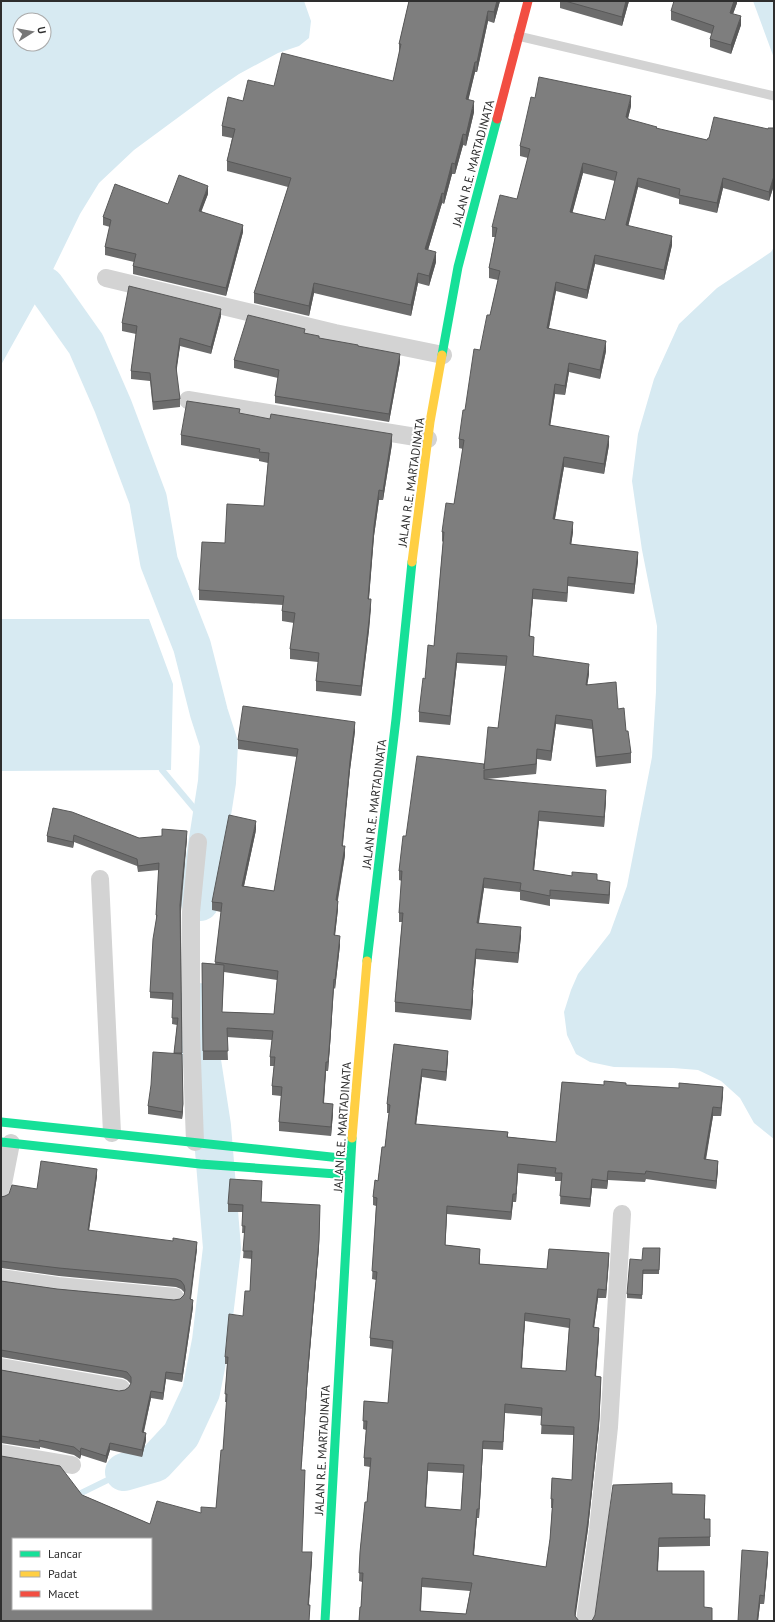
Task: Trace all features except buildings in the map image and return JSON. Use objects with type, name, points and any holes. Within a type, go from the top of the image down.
[{"type":"main road","name":"JALAN R.E. MARTADINATA","points":[[325,1621],[350,1159],[367,960],[396,719],[411,568],[428,439],[458,267],[528,1]]},
{"type":"main road","points":[[1,1122],[350,1159]]},
{"type":"main road","points":[[6,1142],[200,1164],[350,1175]]},
{"type":"street","points":[[106,278],[335,333],[443,355]]},
{"type":"street","points":[[188,400],[428,439]]},
{"type":"street","points":[[198,842],[191,912],[191,1032],[199,1143]]},
{"type":"street","points":[[100,879],[112,1134]]},
{"type":"street","points":[[1,1194],[6,1142]]},
{"type":"street","points":[[585,1621],[598,1530],[609,1427],[622,1214]]},
{"type":"street","points":[[1,1278],[58,1286],[176,1297]]},
{"type":"street","points":[[1,1367],[122,1388]]},
{"type":"street","points":[[1,1453],[72,1465]]},
{"type":"lane","points":[[518,36],[774,96]]},
{"type":"shaded area","points":[[1,1],[304,1],[311,21],[309,38],[299,46],[278,53],[239,74],[214,91],[134,150],[99,183],[80,214],[45,286],[1,365]]},
{"type":"shaded area","points":[[753,1],[774,1],[774,58]]},
{"type":"shaded area","points":[[774,247],[774,1139],[754,1123],[740,1098],[721,1081],[698,1070],[614,1067],[590,1062],[576,1054],[567,1035],[564,1012],[578,974],[610,933],[627,886],[652,757],[656,692],[657,626],[642,550],[632,481],[638,434],[654,379],[679,324],[717,288],[771,252]]},
{"type":"shaded area","points":[[1,619],[149,619],[173,684],[171,770],[1,771]]},
{"type":"waterway","points":[[45,286],[86,344],[113,406],[148,499],[159,562],[192,646],[209,713],[219,744],[217,782],[201,884],[200,902]]},
{"type":"waterway","points":[[162,770],[210,827]]},
{"type":"waterway","points":[[124,1472],[155,1463],[181,1435],[201,1392],[211,1341],[222,1248],[212,1126],[198,1035],[198,1002]]},
{"type":"waterway","points":[[75,1496],[124,1472]]},
{"type":"traffic: fast","points":[[442,355],[458,267],[497,119]]},
{"type":"traffic: fast","points":[[367,961],[396,719],[412,562]]},
{"type":"traffic: fast","points":[[1,1122],[350,1159]]},
{"type":"traffic: fast","points":[[325,1621],[352,1138]]},
{"type":"traffic: fast","points":[[1,1142],[200,1164],[350,1175]]},
{"type":"traffic: slow","points":[[412,562],[430,422],[442,355]]},
{"type":"traffic: slow","points":[[352,1138],[367,961]]},
{"type":"traffic: jam","points":[[497,119],[528,1]]}]
